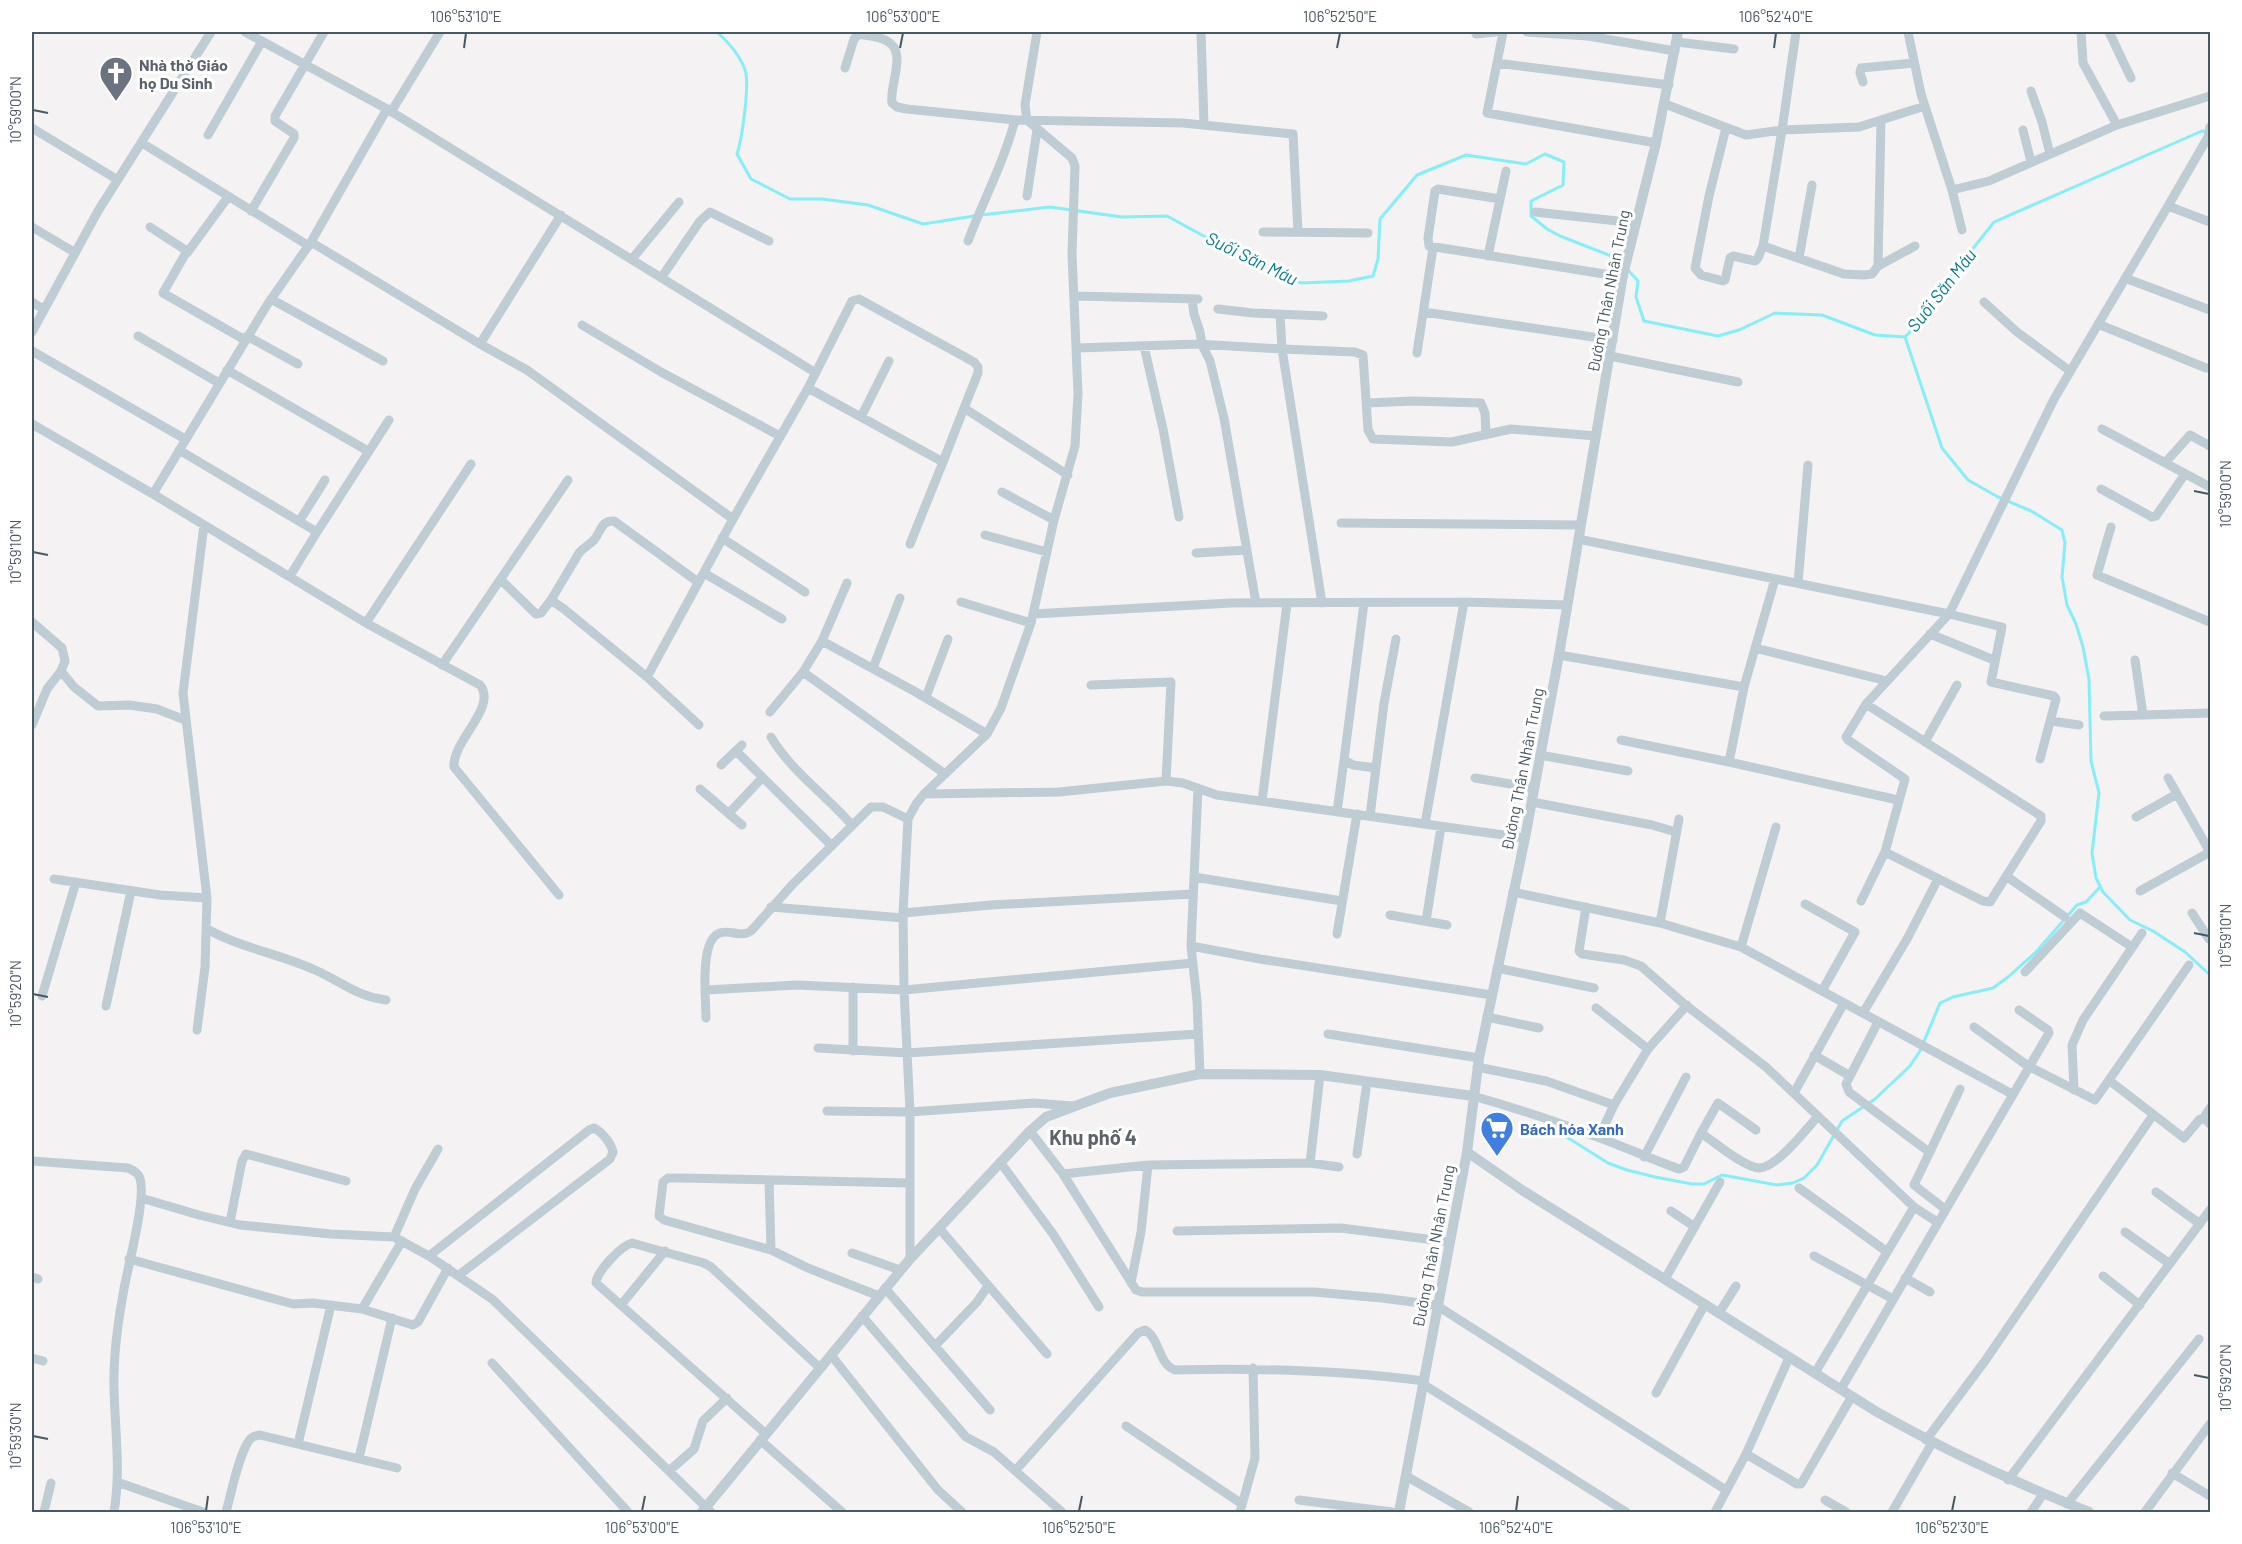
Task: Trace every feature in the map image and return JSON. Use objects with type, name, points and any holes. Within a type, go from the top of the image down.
[{"type":"street","points":[[32,332],[74,252],[211,32]]},
{"type":"street","points":[[245,32],[389,110],[816,373]]},
{"type":"street","points":[[251,211],[294,138],[294,134],[274,119],[324,32]]},
{"type":"street","points":[[153,494],[246,338],[310,244],[389,110],[440,32]]},
{"type":"street","points":[[910,1259],[910,1112],[903,915],[908,819],[924,794],[987,734],[1001,708],[1032,619],[1054,520],[1075,446],[1078,424],[1072,221],[1074,161],[1027,120],[1025,105],[1036,32]]},
{"type":"street","points":[[1201,32],[1204,125]]},
{"type":"street","points":[[1476,34],[1495,32]]},
{"type":"street","points":[[1503,32],[1487,113],[1656,143]]},
{"type":"street","points":[[1527,32],[1605,35],[1734,49]]},
{"type":"street","points":[[1725,128],[1708,196],[1695,268],[1701,275],[1725,280],[1730,258],[1733,256],[1758,260],[1763,246],[1796,32]]},
{"type":"street","points":[[1908,32],[1925,106],[1952,190],[1962,230]]},
{"type":"street","points":[[2081,32],[2083,63],[2117,125]]},
{"type":"street","points":[[2109,32],[2131,78]]},
{"type":"street","points":[[845,68],[856,36],[859,34],[885,39],[892,45],[898,56],[890,92],[892,103],[897,107],[1015,120],[1183,123],[1293,135],[1298,232]]},
{"type":"street","points":[[208,135],[262,41]]},
{"type":"street","name":"Đường Thân Nhân Trung","points":[[1399,1512],[1436,1305],[1467,1152],[1478,1062],[1532,802],[1623,276],[1665,104],[1677,42]]},
{"type":"street","points":[[1497,63],[1668,85]]},
{"type":"street","points":[[1863,82],[1861,68],[1914,63]]},
{"type":"street","points":[[2031,91],[2050,154]]},
{"type":"street","points":[[1952,190],[1989,180],[2117,125],[2211,96]]},
{"type":"street","points":[[1665,104],[1746,135],[1782,130],[1859,127],[1925,106]]},
{"type":"street","points":[[968,241],[1008,146],[1015,120]]},
{"type":"street","points":[[1878,266],[1881,120]]},
{"type":"street","points":[[32,128],[118,180]]},
{"type":"street","points":[[1027,196],[1037,129]]},
{"type":"street","points":[[2023,130],[2031,162]]},
{"type":"street","points":[[1861,902],[1885,852],[1905,779],[1848,740],[1846,737],[1848,731],[1866,704],[1948,614],[2070,371],[2168,206],[2210,130]]},
{"type":"street","points":[[141,143],[251,211],[527,370],[733,519]]},
{"type":"street","points":[[1488,256],[1506,171]]},
{"type":"street","points":[[1798,258],[1812,185]]},
{"type":"street","points":[[1500,198],[1438,189],[1435,191],[1427,243],[1433,248],[1623,276]]},
{"type":"street","points":[[228,197],[187,253],[163,293],[298,364]]},
{"type":"street","points":[[632,260],[678,202]]},
{"type":"street","points":[[2168,206],[2211,222]]},
{"type":"street","points":[[662,278],[700,221],[710,212],[769,241]]},
{"type":"street","points":[[1535,212],[1636,223]]},
{"type":"street","points":[[480,344],[561,215]]},
{"type":"street","points":[[32,227],[74,252]]},
{"type":"street","points":[[150,227],[186,250],[187,253]]},
{"type":"street","points":[[1263,232],[1368,233]]},
{"type":"street","points":[[1763,246],[1844,274],[1872,274],[1878,266],[1914,246]]},
{"type":"street","points":[[1417,353],[1433,248]]},
{"type":"street","points":[[2126,278],[2211,310]]},
{"type":"street","points":[[1074,296],[1195,299],[1194,314],[1202,345],[1210,361],[1224,418],[1256,603]]},
{"type":"street","points":[[271,299],[383,362]]},
{"type":"street","points":[[646,677],[808,388],[852,301],[858,299],[974,362],[978,367],[978,373],[910,544]]},
{"type":"street","points":[[1984,302],[2017,332],[2070,371]]},
{"type":"street","points":[[32,303],[43,309]]},
{"type":"street","points":[[1218,309],[1323,316]]},
{"type":"street","points":[[1424,312],[1613,340]]},
{"type":"street","points":[[1280,314],[1282,349],[1322,603]]},
{"type":"street","points":[[2098,324],[2206,368]]},
{"type":"street","points":[[582,325],[661,372],[780,436]]},
{"type":"street","points":[[138,336],[219,383]]},
{"type":"street","points":[[1077,348],[1202,345],[1360,353],[1364,357],[1368,430],[1373,439],[1452,442],[1511,429],[1596,436]]},
{"type":"street","points":[[1144,346],[1179,516]]},
{"type":"street","points":[[32,351],[185,439]]},
{"type":"street","points":[[1610,356],[1738,382]]},
{"type":"street","points":[[861,417],[890,361]]},
{"type":"street","points":[[227,370],[368,451]]},
{"type":"street","points":[[808,388],[943,462]]},
{"type":"street","points":[[1367,403],[1423,401],[1481,403],[1485,412],[1486,435]]},
{"type":"street","points":[[964,408],[1068,475]]},
{"type":"street","points":[[290,576],[389,420]]},
{"type":"street","points":[[32,424],[366,623],[480,685],[484,694],[483,706],[454,760],[454,767],[559,894]]},
{"type":"street","points":[[2103,429],[2211,487]]},
{"type":"street","points":[[2165,463],[2190,435],[2211,446]]},
{"type":"street","points":[[179,450],[317,532]]},
{"type":"street","points":[[366,623],[471,464]]},
{"type":"street","points":[[1798,583],[1808,465]]},
{"type":"street","points":[[2101,489],[2152,517],[2156,516],[2185,474]]},
{"type":"street","points":[[300,520],[325,480]]},
{"type":"street","points":[[442,665],[568,480]]},
{"type":"street","points":[[1002,492],[1054,520]]},
{"type":"street","points":[[501,580],[536,614],[541,613],[584,546],[594,540],[604,524],[614,521],[698,582]]},
{"type":"street","points":[[1341,523],[1580,525]]},
{"type":"street","points":[[197,1030],[207,929],[207,898],[183,693],[204,525]]},
{"type":"street","points":[[2111,526],[2097,575],[2211,622]]},
{"type":"street","points":[[985,534],[1047,552]]},
{"type":"street","points":[[723,538],[805,592]]},
{"type":"street","points":[[1578,539],[2002,627],[1991,680],[1994,684],[2054,696],[2056,699],[2040,759]]},
{"type":"street","points":[[1196,553],[1247,550]]},
{"type":"street","points":[[704,573],[782,619]]},
{"type":"street","points":[[1729,762],[1744,687],[1775,579]]},
{"type":"street","points":[[770,712],[803,672],[822,641],[847,583]]},
{"type":"street","points":[[873,668],[900,598]]},
{"type":"street","points":[[551,600],[646,677],[699,725]]},
{"type":"street","points":[[961,602],[1032,619],[1231,603],[1464,602],[1567,605]]},
{"type":"street","points":[[1425,824],[1464,602]]},
{"type":"street","points":[[1337,812],[1364,603]]},
{"type":"street","points":[[1262,801],[1287,604]]},
{"type":"street","points":[[32,622],[62,648],[65,661],[61,671],[47,689],[32,725]]},
{"type":"street","points":[[1930,634],[1994,660]]},
{"type":"street","points":[[926,697],[948,639]]},
{"type":"street","points":[[1370,816],[1384,703],[1396,639]]},
{"type":"street","points":[[822,641],[926,697],[987,734]]},
{"type":"street","points":[[1755,648],[1887,681]]},
{"type":"street","points":[[1558,655],[1744,687]]},
{"type":"street","points":[[2135,660],[2143,715]]},
{"type":"street","points":[[61,671],[74,687],[98,706],[129,705],[157,709],[185,720]]},
{"type":"street","points":[[803,672],[945,774]]},
{"type":"street","points":[[1090,685],[1171,682],[1166,781]]},
{"type":"street","points":[[1925,742],[1957,685]]},
{"type":"street","points":[[1866,704],[2041,816],[2040,824],[1988,903],[1885,852]]},
{"type":"street","points":[[2104,716],[2211,712]]},
{"type":"street","points":[[2051,721],[2079,725]]},
{"type":"street","points":[[771,737],[783,756],[852,825]]},
{"type":"street","points":[[1621,740],[1898,800]]},
{"type":"street","points":[[721,765],[739,748],[762,778],[832,846]]},
{"type":"street","points":[[1540,755],[1628,771]]},
{"type":"street","points":[[1344,760],[1353,765],[1376,768]]},
{"type":"street","points":[[729,813],[762,778]]},
{"type":"street","points":[[1475,778],[1534,788]]},
{"type":"street","points":[[2140,891],[2210,852],[2168,778]]},
{"type":"street","points":[[924,794],[1059,792],[1166,781],[1217,795],[1525,838]]},
{"type":"street","points":[[1198,788],[1191,946],[1197,1001],[1200,1074]]},
{"type":"street","points":[[700,789],[742,825]]},
{"type":"street","points":[[2136,817],[2177,794]]},
{"type":"street","points":[[1532,802],[1652,825],[1676,832]]},
{"type":"street","points":[[706,1018],[706,966],[708,944],[712,938],[723,932],[748,934],[771,907],[871,807],[877,806],[908,819]]},
{"type":"street","points":[[1338,934],[1357,814]]},
{"type":"street","points":[[1660,923],[1679,819]]},
{"type":"street","points":[[1426,921],[1441,826]]},
{"type":"street","points":[[1741,947],[1776,827]]},
{"type":"street","points":[[2006,876],[2065,917]]},
{"type":"street","points":[[1194,877],[1342,901]]},
{"type":"street","points":[[54,879],[131,891],[207,898]]},
{"type":"street","points":[[1863,1013],[1907,939],[1938,879]]},
{"type":"street","points":[[42,996],[76,882]]},
{"type":"street","points":[[106,1006],[131,891]]},
{"type":"street","points":[[1512,892],[1660,923],[1741,947],[2012,1094]]},
{"type":"street","points":[[771,907],[903,915],[991,905],[1193,894]]},
{"type":"street","points":[[1805,904],[1855,932],[1822,991]]},
{"type":"street","points":[[1586,907],[1580,951],[1582,954],[1624,960],[1641,966],[1766,1067],[1914,1207],[1938,1222]]},
{"type":"street","points":[[2025,972],[2080,913],[2132,947]]},
{"type":"street","points":[[2192,913],[2209,939],[2211,938]]},
{"type":"street","points":[[1389,915],[1447,925]]},
{"type":"street","points":[[207,929],[253,949],[314,969],[358,994],[386,1000]]},
{"type":"street","points":[[2074,1090],[2072,1046],[2083,1020],[2142,933]]},
{"type":"street","points":[[1191,946],[1492,995]]},
{"type":"street","points":[[706,990],[797,985],[904,990],[1193,963]]},
{"type":"street","points":[[1974,1028],[2028,1066],[2095,1100],[2189,965]]},
{"type":"street","points":[[1497,968],[1594,988]]},
{"type":"street","points":[[853,987],[853,1051]]},
{"type":"street","points":[[1794,1093],[1844,1003]]},
{"type":"street","points":[[1599,1137],[1614,1105],[1648,1049],[1687,1005]]},
{"type":"street","points":[[1596,1008],[1648,1049]]},
{"type":"street","points":[[1841,1389],[2049,1033],[2049,1030],[2019,1010]]},
{"type":"street","points":[[1487,1017],[1539,1028]]},
{"type":"street","points":[[1878,1022],[1846,1084],[1847,1088],[1849,1092],[1929,1152]]},
{"type":"street","points":[[1328,1034],[1478,1062],[1546,1080],[1614,1105]]},
{"type":"street","points":[[818,1048],[907,1053],[1198,1035]]},
{"type":"street","points":[[1814,1055],[1850,1076]]},
{"type":"street","points":[[141,1198],[230,1222],[398,1239],[429,1256],[492,1299],[514,1319],[669,1471],[706,1511],[763,1437],[900,1270],[1030,1131],[1046,1117],[1073,1106],[1110,1093],[1200,1074],[1320,1075],[1473,1096],[1599,1137],[1644,1157],[1682,1169],[1718,1103],[1756,1130]]},
{"type":"street","points":[[1310,1163],[1320,1075]]},
{"type":"street","points":[[1644,1157],[1686,1077]]},
{"type":"street","points":[[2110,1081],[2186,1138],[2207,1121],[2211,1108]]},
{"type":"street","points":[[1357,1154],[1367,1082]]},
{"type":"street","points":[[1945,1209],[1914,1185],[1959,1089]]},
{"type":"street","points":[[827,1111],[910,1112],[1034,1103],[1073,1106]]},
{"type":"street","points":[[1892,1512],[1929,1442],[2153,1114]]},
{"type":"street","points":[[1701,1133],[1748,1165],[1759,1168],[1787,1151],[1818,1116]]},
{"type":"street","points":[[429,1256],[589,1130],[594,1128],[598,1130],[612,1147],[613,1152],[610,1159],[459,1275]]},
{"type":"street","points":[[1030,1131],[1063,1174],[1136,1290],[1142,1292],[1314,1292],[1436,1305],[1726,1490]]},
{"type":"street","points":[[362,1310],[398,1239],[415,1189],[438,1149]]},
{"type":"street","points":[[1467,1152],[1522,1190],[1789,1358],[1929,1442],[2008,1479],[2089,1512]]},
{"type":"street","points":[[230,1222],[242,1161],[246,1154],[346,1181]]},
{"type":"street","points":[[32,1161],[128,1168],[139,1176],[141,1198],[115,1348],[118,1463],[114,1512]]},
{"type":"street","points":[[1000,1162],[1053,1234],[1099,1307]]},
{"type":"street","points":[[1063,1174],[1148,1165],[1310,1163],[1339,1167]]},
{"type":"street","points":[[1131,1283],[1141,1232],[1148,1165]]},
{"type":"street","points":[[909,1183],[668,1178],[663,1182],[659,1216],[664,1220],[771,1250],[798,1264],[882,1292],[935,1346],[990,1410]]},
{"type":"street","points":[[769,1180],[771,1250]]},
{"type":"street","points":[[1665,1279],[1720,1182]]},
{"type":"street","points":[[1799,1188],[1886,1251]]},
{"type":"street","points":[[2156,1191],[2200,1224]]},
{"type":"street","points":[[1815,1373],[1914,1207]]},
{"type":"street","points":[[2008,1479],[2211,1210]]},
{"type":"street","points":[[1671,1211],[1695,1227]]},
{"type":"street","points":[[939,1228],[1047,1354]]},
{"type":"street","points":[[1177,1230],[1341,1228],[1450,1242]]},
{"type":"street","points":[[2125,1232],[2170,1264]]},
{"type":"street","points":[[820,1368],[704,1263],[632,1243],[625,1245],[598,1274],[596,1283],[726,1398],[763,1437],[842,1512]]},
{"type":"street","points":[[621,1305],[665,1251]]},
{"type":"street","points":[[852,1252],[900,1270]]},
{"type":"street","points":[[1814,1256],[1893,1299]]},
{"type":"street","points":[[129,1259],[293,1304],[308,1302],[362,1310],[416,1324],[448,1268]]},
{"type":"street","points":[[2103,1276],[2140,1305]]},
{"type":"street","points":[[1905,1278],[1930,1292]]},
{"type":"street","points":[[935,1346],[977,1302],[988,1286]]},
{"type":"street","points":[[1719,1313],[1736,1287]]},
{"type":"street","points":[[1656,1393],[1705,1304]]},
{"type":"street","points":[[298,1444],[331,1305]]},
{"type":"street","points":[[862,1316],[966,1437],[994,1452],[1062,1512]]},
{"type":"street","points":[[359,1458],[392,1318]]},
{"type":"street","points":[[1015,1471],[1142,1330],[1152,1335],[1164,1362],[1175,1370],[1253,1368],[1340,1371],[1423,1382],[1626,1512]]},
{"type":"street","points":[[2067,1504],[2199,1339]]},
{"type":"street","points":[[831,1355],[938,1490],[962,1512]]},
{"type":"street","points":[[32,1358],[43,1361]]},
{"type":"street","points":[[1715,1512],[1746,1454],[1789,1358]]},
{"type":"street","points":[[492,1363],[628,1512]]},
{"type":"street","points":[[1126,1426],[1241,1508],[1254,1458],[1253,1368]]},
{"type":"street","points":[[1746,1454],[1797,1484],[1801,1484],[1852,1396]]},
{"type":"street","points":[[669,1471],[694,1449],[703,1421],[726,1398]]},
{"type":"street","points":[[2145,1512],[2172,1473],[2211,1424]]},
{"type":"street","points":[[228,1512],[248,1441],[260,1435],[397,1468]]},
{"type":"street","points":[[2172,1473],[2211,1496]]},
{"type":"street","points":[[1406,1476],[1469,1512]]},
{"type":"street","points":[[117,1482],[203,1512]]},
{"type":"street","points":[[44,1512],[51,1483]]},
{"type":"street","points":[[2031,1512],[2043,1494]]},
{"type":"street","points":[[1299,1500],[1392,1512]]},
{"type":"street","points":[[1825,1500],[1846,1512]]},
{"type":"waterway","name":"Suối Săn Máu","points":[[717,32],[733,49],[745,70],[746,98],[737,154],[751,179],[790,199],[822,199],[868,205],[923,224],[974,216]]},
{"type":"waterway","name":"Suối Săn Máu","points":[[1628,270],[1638,281],[1636,297],[1644,321],[1718,336],[1739,330],[1775,313],[1822,315],[1875,335],[1905,337],[1923,318],[1944,285],[1994,222],[2202,131],[2208,132]]},
{"type":"waterway","name":"Suối Săn Máu","points":[[981,215],[1050,207],[1122,217],[1167,216],[1224,247],[1301,283],[1349,281],[1373,276],[1378,259],[1380,219],[1417,175],[1466,155],[1526,164],[1545,154],[1564,162],[1563,185],[1531,201],[1531,216],[1560,236],[1622,262]]},
{"type":"waterway","points":[[1905,337],[1942,448],[1968,480],[1998,497],[2031,511],[2062,530],[2065,543],[2062,577],[2067,605],[2083,647],[2089,679],[2091,761],[2099,793],[2092,853],[2096,878],[2103,892],[2130,920],[2153,931],[2185,952],[2210,975]]},
{"type":"waterway","points":[[1557,1131],[1608,1163],[1655,1177],[1692,1184],[1704,1184],[1722,1175],[1777,1185],[1793,1183],[1804,1178],[1817,1165],[1842,1121],[1875,1099],[1910,1066],[1920,1051],[1940,1003],[1953,997],[1993,988],[2036,952],[2077,905],[2086,902],[2100,887]]},
{"type":"place","name":"Nhà thờ Giáo họ Du Sinh","points":[[116,102]]},
{"type":"place","name":"Bách hóa Xanh","points":[[1497,1157]]},
{"type":"district","name":"Khu phố 4","points":[[1093,1137]]}]
